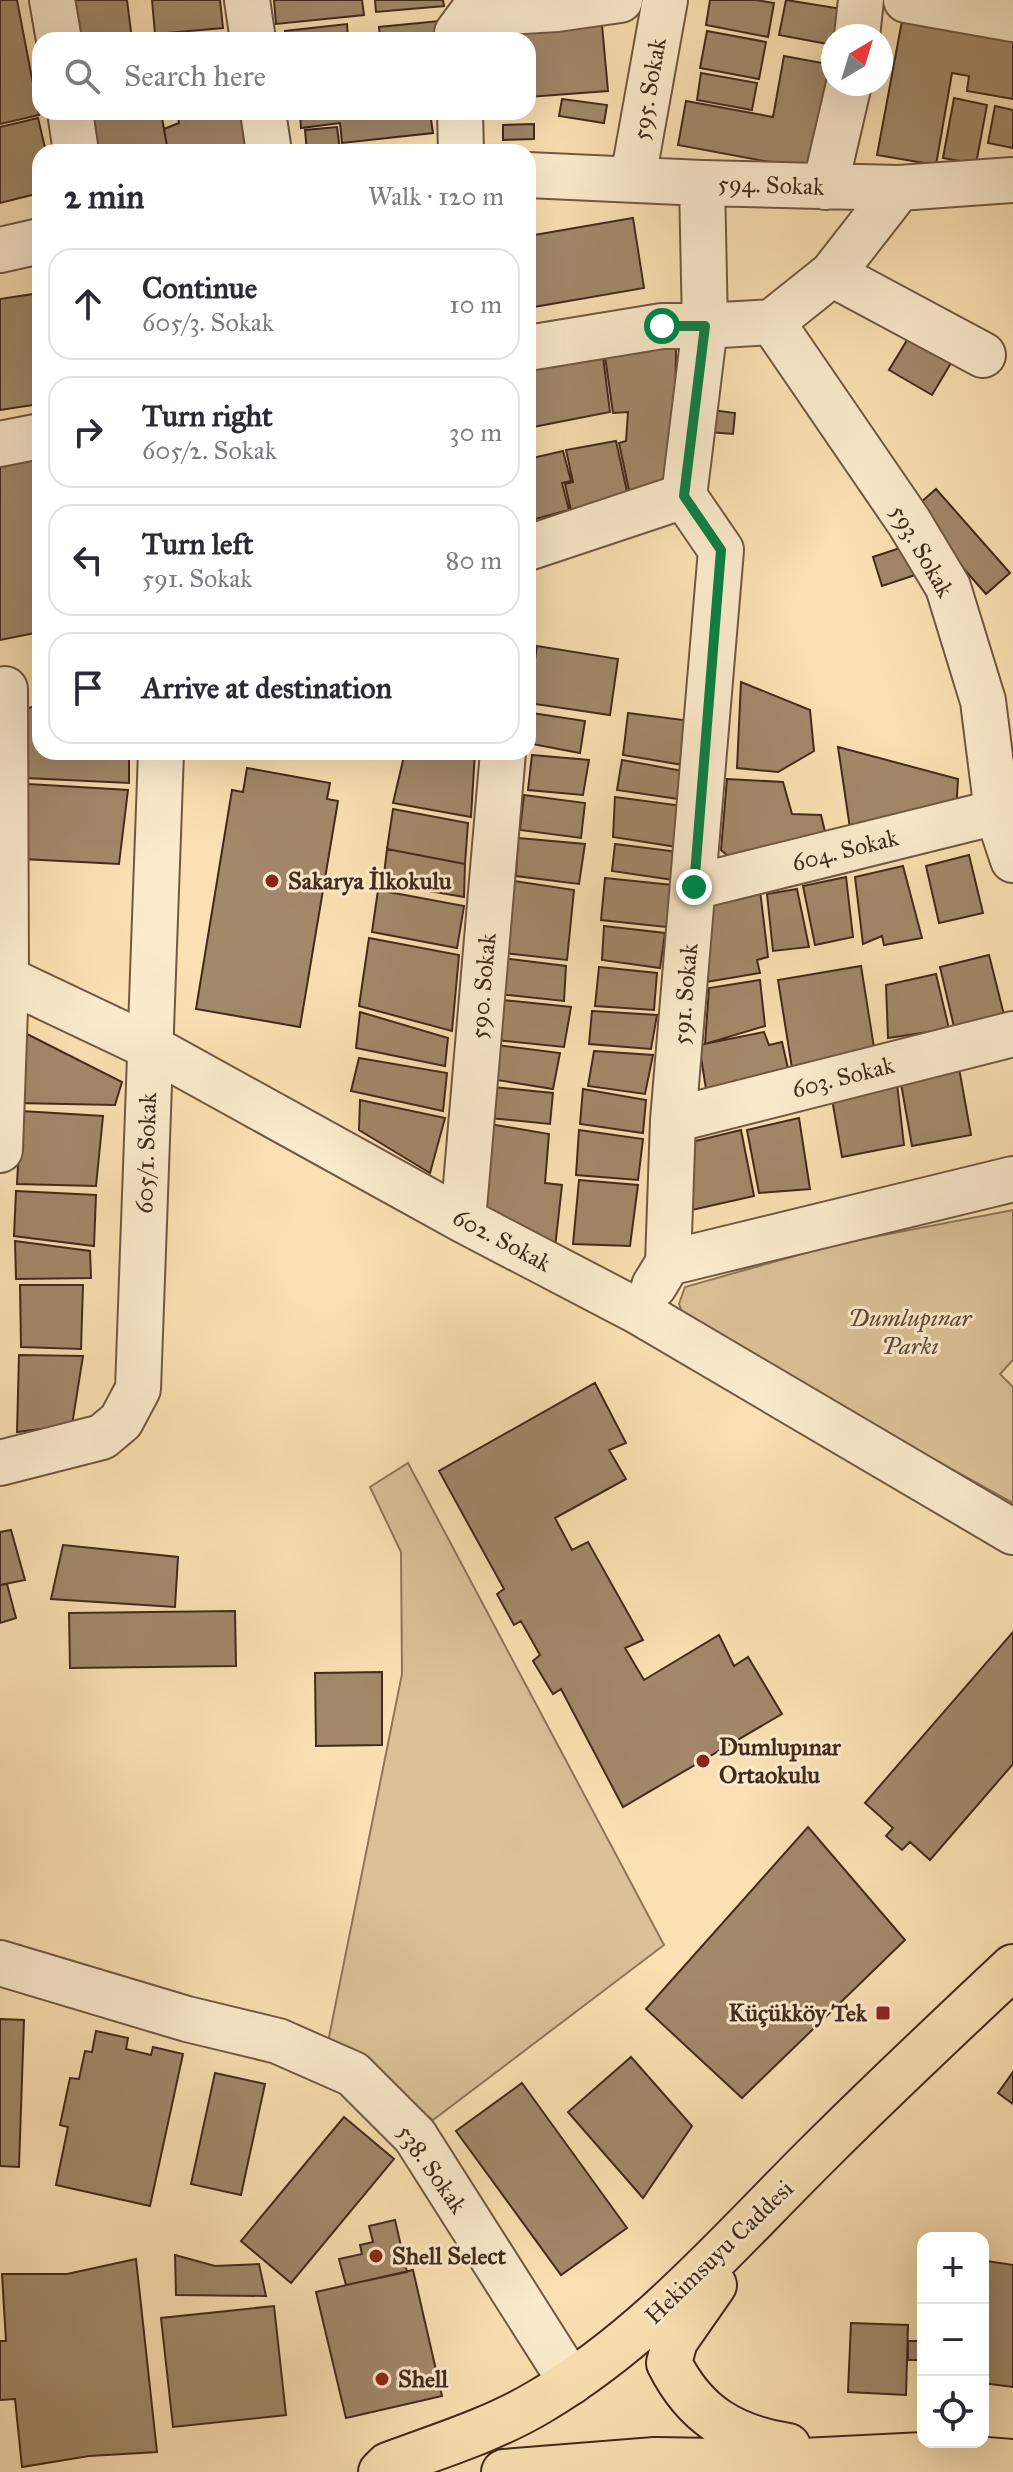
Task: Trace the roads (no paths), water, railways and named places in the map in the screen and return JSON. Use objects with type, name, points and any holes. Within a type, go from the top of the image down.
[{"type":"main road","name":"Hekimsuyu Caddesi","points":[[381,2472],[388,2465],[500,2422],[571,2382],[633,2335],[1013,1967]]},
{"type":"main road","points":[[761,2212],[675,2341],[669,2363],[680,2384],[710,2418],[730,2429],[762,2441],[862,2458]]},
{"type":"main road","points":[[504,2472],[655,2460],[783,2462],[924,2455],[1013,2462]]},
{"type":"street","points":[[52,0],[58,32]]},
{"type":"street","points":[[247,0],[252,32]]},
{"type":"street","points":[[458,32],[471,14],[557,9],[620,0]]},
{"type":"street","name":"595. Sokak","points":[[633,178],[665,0]]},
{"type":"street","points":[[858,24],[861,0]]},
{"type":"street","points":[[906,0],[1013,19]]},
{"type":"street","points":[[825,187],[846,96]]},
{"type":"street","points":[[71,120],[75,144]]},
{"type":"street","points":[[264,120],[268,144]]},
{"type":"street","points":[[460,120],[461,144]]},
{"type":"street","name":"594. Sokak","points":[[536,175],[899,188],[1013,180]]},
{"type":"street","points":[[536,545],[684,496],[705,326],[702,183]]},
{"type":"street","points":[[536,347],[662,326],[772,322],[832,274],[899,188]]},
{"type":"street","points":[[0,250],[32,243]]},
{"type":"street","points":[[832,274],[983,355]]},
{"type":"street","name":"593. Sokak","points":[[772,322],[909,522],[948,587],[983,701],[997,812],[1013,860]]},
{"type":"street","points":[[0,444],[32,438]]},
{"type":"street","name":"591. Sokak","points":[[668,1263],[673,1120],[721,550],[684,496]]},
{"type":"street","points":[[0,1150],[3,978],[15,687]]},
{"type":"street","name":"605/1. Sokak","points":[[0,1463],[102,1437],[121,1421],[138,1389],[161,760]]},
{"type":"street","name":"590. Sokak","points":[[463,1220],[502,760]]},
{"type":"street","name":"604. Sokak","points":[[694,887],[997,812]]},
{"type":"street","name":"602. Sokak","points":[[3,978],[150,1047],[463,1220],[639,1312],[1013,1532]]},
{"type":"street","name":"603. Sokak","points":[[673,1120],[1013,1034]]},
{"type":"street","points":[[639,1312],[668,1263],[1013,1179]]},
{"type":"street","name":"538. Sokak","points":[[0,1963],[187,2019],[278,2041],[353,2074],[415,2136],[571,2382]]},
{"type":"place","name":"Sakarya İlkokulu","points":[[272,881]]},
{"type":"place","name":"Dumlupınar Ortaokulu","points":[[703,1761]]},
{"type":"place","name":"Küçükköy Tek","points":[[883,2013]]},
{"type":"place","name":"Shell Select","points":[[376,2256]]},
{"type":"place","name":"Shell","points":[[382,2379]]},
{"type":"park label","name":"Dumlupınar Parkı","points":[[910,1332]]}]
